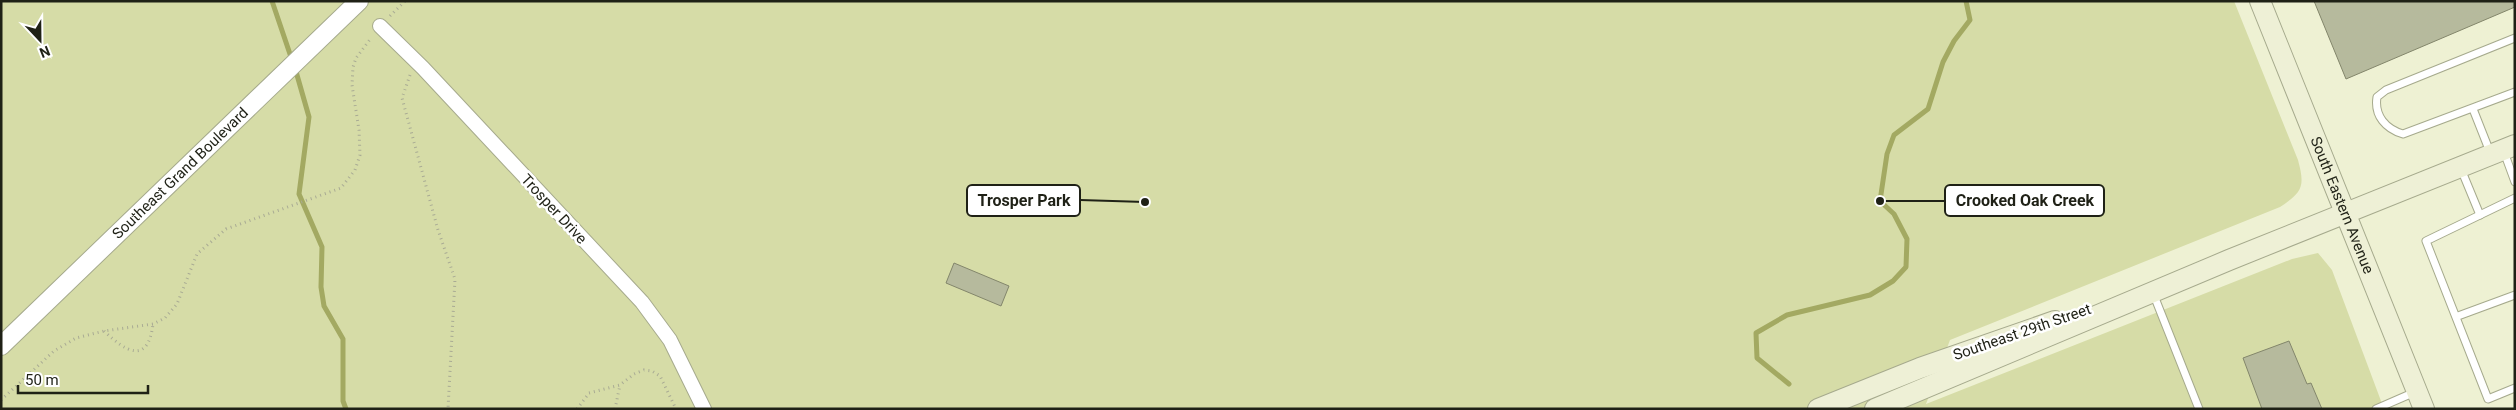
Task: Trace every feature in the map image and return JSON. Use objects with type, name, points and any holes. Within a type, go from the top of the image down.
[{"type":"main road","name":"South Eastern Avenue","points":[[2260,1],[2421,400]]},
{"type":"main road","name":"Southeast 29th Street","points":[[1818,409],[1920,368],[2228,260],[2503,150]]},
{"type":"main road","name":"Southeast 29th Street","points":[[1875,409],[2228,260]]},
{"type":"street","name":"Southeast Grand Boulevard","points":[[1,346],[359,1]]},
{"type":"street","name":"Trosper Drive","points":[[380,26],[642,302],[670,340],[704,409]]},
{"type":"lane","points":[[2515,38],[2386,90],[2377,97],[2376,108],[2384,124],[2391,131],[2403,134],[2515,92]]},
{"type":"lane","points":[[2473,108],[2503,150],[2515,182]]},
{"type":"lane","points":[[2460,168],[2480,215]]},
{"type":"lane","points":[[2515,198],[2426,240],[2458,316],[2488,399],[2515,388]]},
{"type":"lane","points":[[2153,293],[2199,409]]},
{"type":"lane","points":[[2458,316],[2515,295]]},
{"type":"lane","points":[[2376,409],[2421,400]]},
{"type":"path","points":[[1,400],[54,351],[76,338],[104,331],[153,324],[165,318],[177,304],[197,254],[226,229],[282,211],[341,188],[355,170],[361,144],[352,85],[352,67],[358,53],[380,26],[405,1]]},
{"type":"path","points":[[414,60],[402,98],[438,230],[456,279],[448,409]]},
{"type":"path","points":[[104,331],[125,350],[134,350],[148,344],[151,339],[153,324]]},
{"type":"path","points":[[577,409],[589,393],[620,385],[634,374],[644,370],[652,371],[660,376],[676,409]]},
{"type":"path","points":[[615,409],[620,385]]},
{"type":"green space","points":[[1,1],[2234,1],[2298,160],[2301,182],[2298,192],[2280,207],[1950,340],[1926,404],[2292,259],[2318,253],[2332,270],[2384,409],[1,409]]},
{"type":"building","points":[[2314,1],[2515,1],[2515,7],[2346,79]]},
{"type":"building","points":[[954,263],[1009,286],[1001,306],[946,283]]},
{"type":"building","points":[[2289,341],[2307,384],[2311,383],[2322,409],[2262,409],[2243,358]]},
{"type":"waterway","points":[[272,1],[292,60]]},
{"type":"waterway","points":[[1789,384],[1757,358],[1756,333],[1787,315],[1870,295],[1893,281],[1906,267],[1907,239],[1894,214],[1880,201],[1887,154],[1894,135],[1928,109],[1943,62],[1954,41],[1970,20],[1966,1]]},
{"type":"waterway","points":[[295,68],[309,117],[299,194],[322,247],[321,287],[324,306],[343,339],[343,401],[346,409]]},
{"type":"place","name":"Crooked Oak Creek","points":[[1880,201]]},
{"type":"place","name":"Trosper Park","points":[[1145,202]]}]
